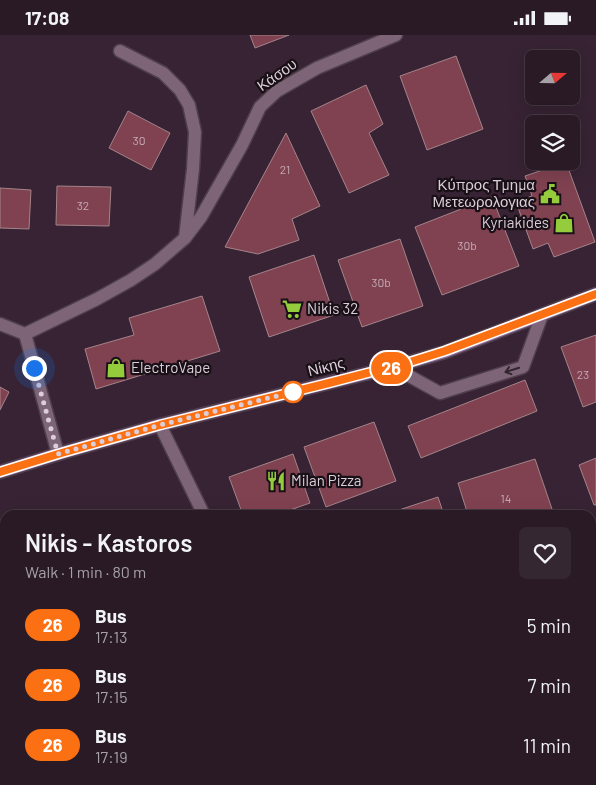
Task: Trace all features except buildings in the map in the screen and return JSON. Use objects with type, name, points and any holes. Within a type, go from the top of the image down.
[{"type":"main road","name":"Νίκης","points":[[0,472],[160,425],[393,367],[445,351],[596,294]]},
{"type":"street","name":"Κάσου","points":[[25,334],[131,280],[155,264],[185,238],[201,217],[242,145],[260,107],[277,91],[317,67],[378,38],[396,35]]},
{"type":"street","points":[[120,51],[163,73],[180,90],[189,105],[195,132],[185,238]]},
{"type":"street","points":[[393,367],[440,393],[522,367],[542,315]]},
{"type":"street","points":[[0,324],[25,334],[58,454]]},
{"type":"street","points":[[160,425],[202,510]]},
{"type":"bus line","name":"26","points":[[0,472],[160,425],[410,362],[445,351],[596,294]]},
{"type":"place","name":"Κύπρος Τμημα Μετεωρολογιας","points":[[550,194]]},
{"type":"place","name":"Kyriakides","points":[[564,223]]},
{"type":"place","name":"Nikis 32","points":[[292,309]]},
{"type":"place","name":"ElectroVape","points":[[116,368]]},
{"type":"place","name":"Milan Pizza","points":[[276,481]]},
{"type":"route","points":[[34,368],[58,454],[160,425],[293,392]]}]
